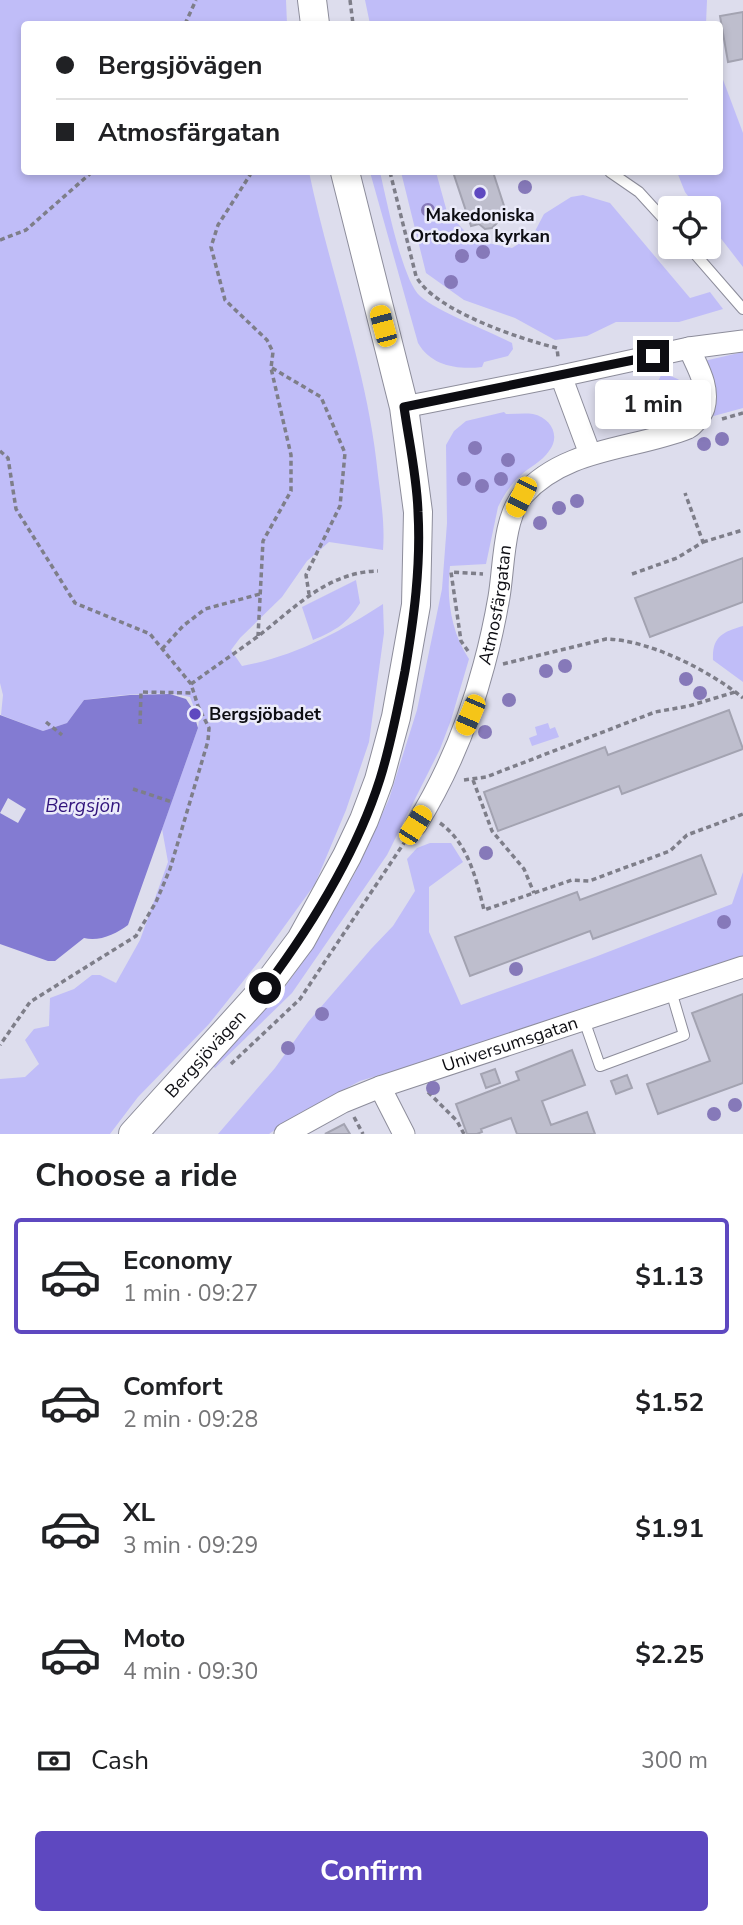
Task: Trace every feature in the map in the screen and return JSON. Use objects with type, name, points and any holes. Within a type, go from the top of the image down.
[{"type":"street","points":[[312,0],[315,21]]},
{"type":"street","name":"Bergsjövägen","points":[[133,1134],[265,988],[301,940],[347,856],[379,780],[396,717],[416,605],[418,512],[404,407],[346,175]]},
{"type":"street","points":[[404,407],[688,348],[743,341]]},
{"type":"street","name":"Atmosfärgatan","points":[[420,818],[446,771],[470,715],[499,595],[512,516],[521,497],[548,472],[590,454],[691,427],[704,410],[706,388],[688,348]]},
{"type":"street","points":[[562,376],[590,454]]},
{"type":"street","name":"Universumsgatan","points":[[285,1134],[343,1102],[380,1087],[743,967]]},
{"type":"street","points":[[380,1087],[404,1134]]},
{"type":"lane","points":[[614,175],[639,192],[658,213]]},
{"type":"lane","points":[[699,259],[743,309]]},
{"type":"lane","points":[[584,1020],[600,1066],[684,1035],[671,991]]},
{"type":"path","points":[[186,21],[195,0]]},
{"type":"path","points":[[350,0],[354,21]]},
{"type":"path","points":[[0,240],[26,230],[89,175]]},
{"type":"path","points":[[250,175],[218,225],[211,247],[225,300],[267,340],[273,352],[271,368],[291,455],[291,491],[263,541],[258,636]]},
{"type":"path","points":[[391,175],[416,276],[422,288],[470,317],[519,339],[556,348],[562,376]]},
{"type":"path","points":[[271,368],[321,397],[345,453],[340,506],[306,575],[309,594]]},
{"type":"path","points":[[0,451],[8,458],[16,509],[75,603],[150,634],[191,684],[209,728],[208,741],[170,869],[156,902],[136,936],[30,1002],[0,1045]]},
{"type":"path","points":[[685,493],[703,542]]},
{"type":"path","points":[[632,574],[677,558],[703,542],[743,530]]},
{"type":"path","points":[[191,684],[258,636],[309,594],[360,572],[378,571]]},
{"type":"path","points":[[484,574],[451,572],[461,641],[470,654],[484,663],[503,664],[606,639],[620,639],[686,662],[743,698]]},
{"type":"path","points":[[162,649],[183,626],[205,608],[260,594]]},
{"type":"path","points":[[140,724],[141,692],[194,693]]},
{"type":"path","points":[[446,771],[463,780],[486,777],[655,712],[689,706],[736,692]]},
{"type":"path","points":[[46,722],[62,735]]},
{"type":"path","points":[[473,779],[492,831],[524,869],[534,893]]},
{"type":"path","points":[[133,789],[172,802]]},
{"type":"path","points":[[222,1072],[300,999],[420,818],[449,830],[461,845],[471,865],[484,910],[572,880],[589,881],[670,851],[687,835],[743,814]]},
{"type":"path","points":[[422,1086],[457,1121],[464,1134]]},
{"type":"path","points":[[351,1110],[363,1134]]},
{"type":"shaded area","points":[[0,0],[286,0],[287,21],[21,21],[21,175],[310,175],[366,398],[382,512],[383,550],[329,542],[307,561],[282,597],[231,650],[242,666],[261,662],[298,650],[333,634],[383,604],[384,633],[369,742],[346,810],[315,884],[209,1024],[138,1097],[110,1134],[0,1134],[0,1079],[25,1077],[39,1064],[25,1040],[34,1029],[49,1026],[50,998],[74,989],[92,975],[100,975],[116,983],[140,940],[168,862],[162,829],[199,720],[190,697],[137,694],[84,700],[67,723],[43,731],[1,715],[3,695],[0,683]]},
{"type":"shaded area","points":[[365,0],[707,0],[706,21],[369,21]]},
{"type":"shaded area","points":[[723,80],[743,133],[743,267],[721,239],[721,196],[688,196],[678,175],[723,175]]},
{"type":"shaded area","points":[[371,175],[381,175],[401,256],[413,287],[420,296],[450,314],[512,343],[513,349],[508,356],[484,362],[482,367],[464,368],[446,365],[430,357],[418,343]]},
{"type":"shaded area","points":[[402,175],[437,175],[447,212],[473,240],[512,248],[533,235],[544,214],[571,197],[583,195],[610,203],[690,298],[710,292],[723,309],[679,322],[616,322],[587,336],[555,340],[515,318],[464,300],[426,273]]},
{"type":"shaded area","points":[[743,352],[743,408],[710,417],[714,388],[704,361]]},
{"type":"shaded area","points":[[661,375],[675,378],[686,386],[691,398],[689,404],[684,411],[676,415],[641,423],[634,403],[647,387],[657,384]]},
{"type":"shaded area","points":[[640,383],[627,402],[632,422],[622,423],[621,428],[613,427],[602,413],[607,401],[621,389]]},
{"type":"shaded area","points":[[504,412],[530,414],[545,419],[552,428],[554,439],[546,455],[510,486],[502,499],[486,564],[450,566],[451,614],[458,638],[469,659],[440,749],[387,855],[292,993],[215,1068],[212,1065],[279,995],[312,949],[355,873],[389,799],[417,710],[442,589],[447,523],[446,445],[454,431],[466,421]]},
{"type":"shaded area","points":[[356,580],[360,603],[351,616],[340,626],[313,640],[302,607]]},
{"type":"shaded area","points":[[743,626],[743,682],[713,660],[713,652],[720,637]]},
{"type":"shaded area","points":[[548,723],[550,729],[555,727],[559,737],[532,746],[529,738],[537,735],[535,727]]},
{"type":"shaded area","points":[[430,843],[451,843],[463,862],[429,887],[429,932],[461,1005],[732,904],[743,872],[743,956],[466,1049],[360,1081],[298,1114],[269,1134],[218,1134],[275,1068],[308,1022],[393,926],[415,891],[407,859],[417,848]]},
{"type":"water","name":"Bergsjön","points":[[170,694],[186,699],[192,708],[198,728],[128,925],[107,936],[84,938],[55,961],[0,944],[0,715],[43,731],[67,723],[84,700]]},
{"type":"pier","points":[[8,798],[26,809],[18,823],[0,813]]},
{"type":"building","points":[[743,12],[743,59],[728,62],[720,16]]},
{"type":"building","name":"Makedoniska Ortodoxa kyrkan","points":[[454,175],[494,175],[507,215],[498,217],[492,228],[485,229],[479,224],[471,226]]},
{"type":"building","points":[[743,558],[743,602],[650,637],[635,598]]},
{"type":"building","points":[[729,710],[743,749],[622,794],[619,786],[498,831],[484,792],[605,747],[608,755]]},
{"type":"building","points":[[701,855],[716,894],[593,939],[590,931],[470,976],[455,937],[577,892],[580,900]]},
{"type":"building","points":[[743,994],[743,1083],[658,1114],[647,1084],[710,1061],[692,1013]]},
{"type":"building","points":[[572,1050],[585,1085],[542,1101],[551,1125],[587,1112],[595,1134],[517,1134],[511,1118],[481,1129],[482,1132],[477,1134],[467,1134],[456,1104],[519,1080],[516,1072]]},
{"type":"building","points":[[495,1069],[500,1083],[486,1088],[481,1074]]},
{"type":"building","points":[[627,1075],[632,1088],[616,1094],[611,1081]]},
{"type":"building","points":[[344,1124],[350,1134],[325,1134]]},
{"type":"place","name":"Makedoniska Ortodoxa kyrkan","points":[[480,193]]},
{"type":"place","name":"Bergsjöbadet","points":[[195,714]]},
{"type":"route","points":[[265,988],[301,940],[347,856],[379,780],[396,717],[416,605],[418,558],[414,467],[404,407],[653,356]]}]
